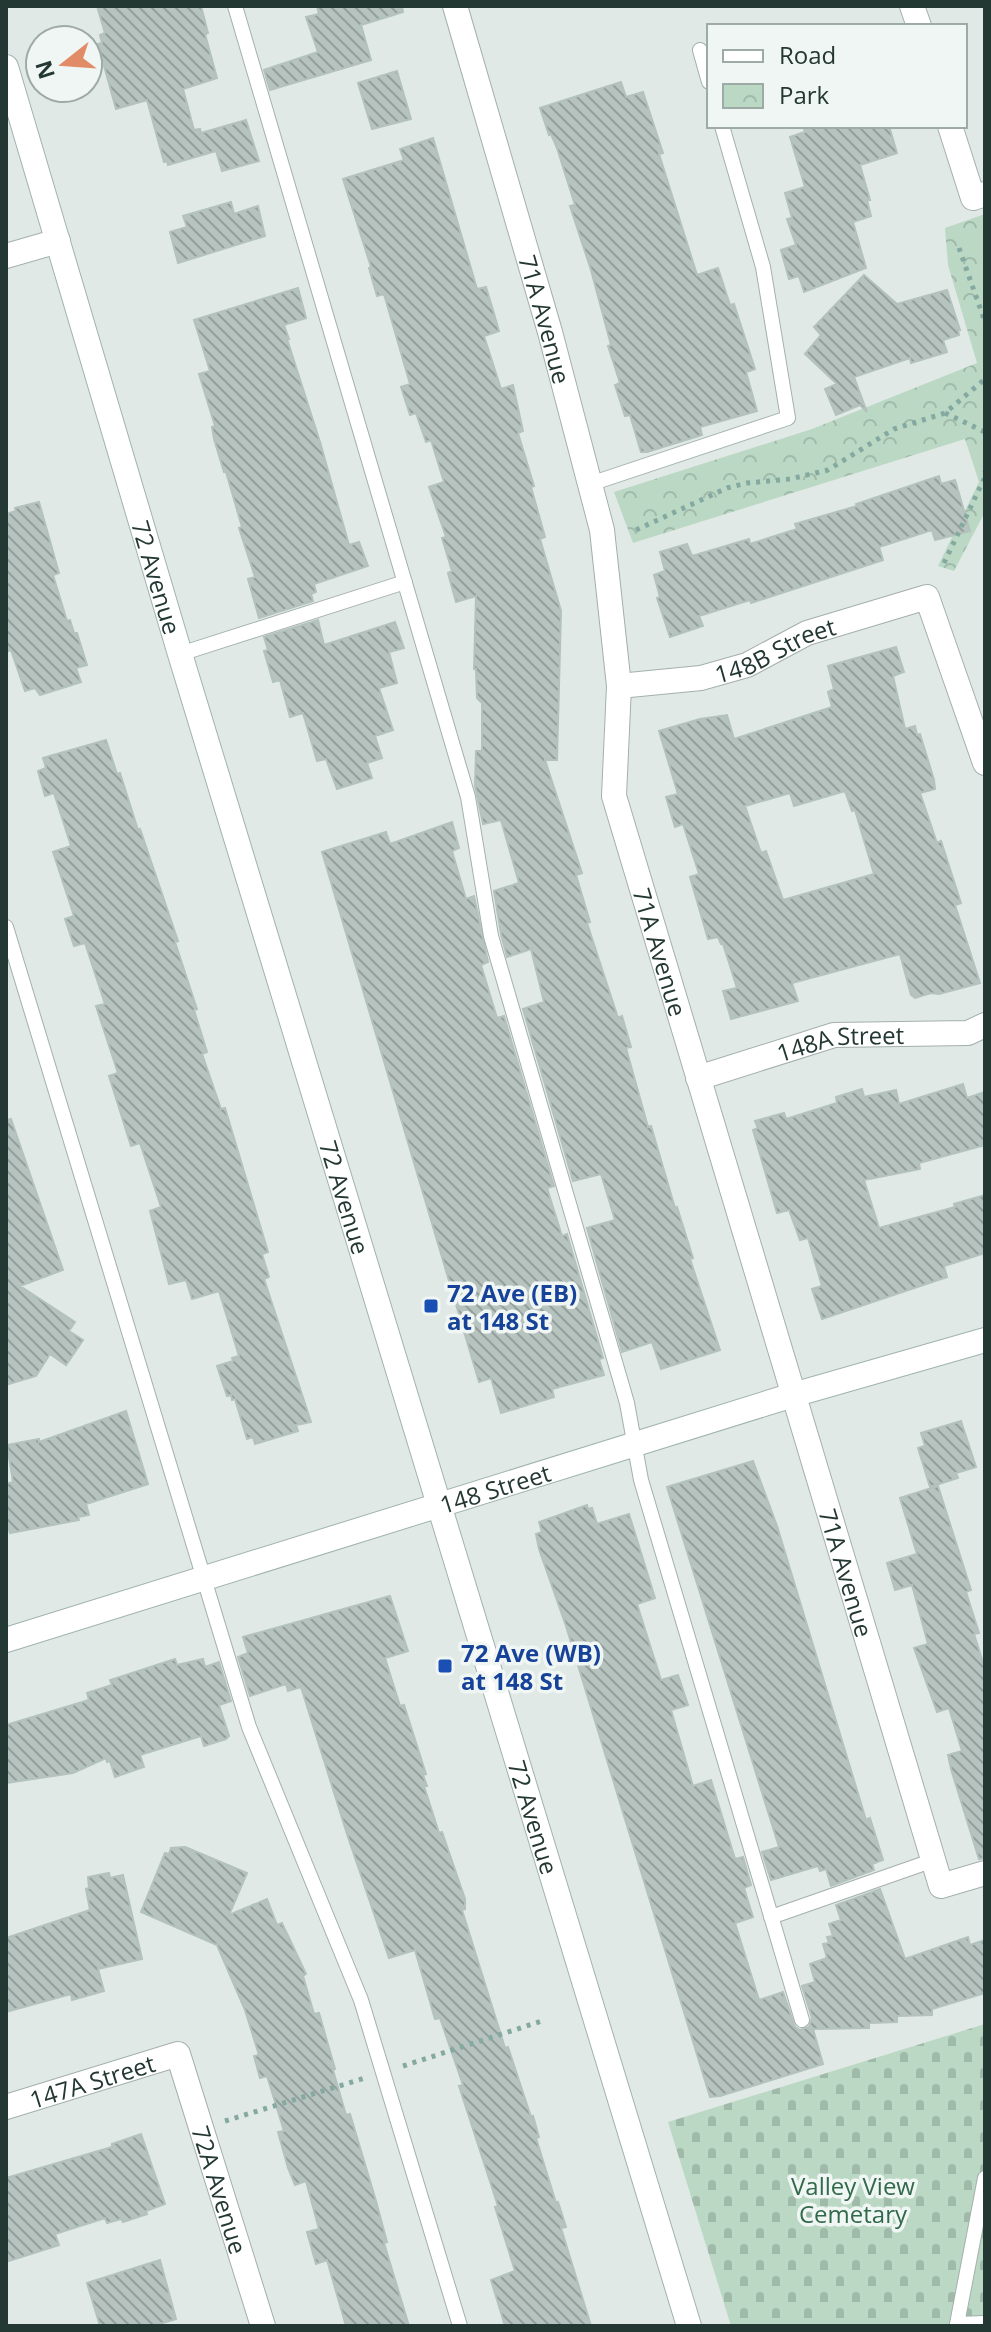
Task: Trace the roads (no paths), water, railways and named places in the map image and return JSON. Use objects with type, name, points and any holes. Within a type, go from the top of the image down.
[{"type":"street","name":"71A Avenue","points":[[455,6],[550,332],[602,530],[619,686],[614,796],[941,1886],[985,1873]]},
{"type":"street","name":"72 Avenue","points":[[6,67],[180,654],[689,2326]]},
{"type":"street","points":[[951,128],[979,196]]},
{"type":"street","points":[[6,256],[58,241]]},
{"type":"street","name":"148B Street","points":[[619,686],[701,678],[747,665],[807,633],[927,597],[985,763]]},
{"type":"street","name":"148A Street","points":[[698,1078],[834,1035],[968,1033],[985,1025]]},
{"type":"street","name":"148 Street","points":[[6,1640],[793,1395],[985,1340]]},
{"type":"street","name":"147A Street","points":[[6,2107],[178,2054]]},
{"type":"street","name":"72A Avenue","points":[[178,2054],[263,2326]]},
{"type":"lane","points":[[235,6],[468,797],[491,936],[627,1403],[641,1480],[802,2020]]},
{"type":"lane","points":[[700,50],[707,75]]},
{"type":"lane","points":[[590,484],[788,418],[763,267],[723,128]]},
{"type":"lane","points":[[180,654],[405,582]]},
{"type":"lane","points":[[6,927],[249,1727],[361,2000],[460,2326]]},
{"type":"lane","points":[[771,1917],[934,1860]]},
{"type":"lane","points":[[985,2178],[954,2325],[985,2323]]},
{"type":"place","name":"72 Ave (EB) at 148 St","points":[[431,1306]]},
{"type":"place","name":"72 Ave (WB) at 148 St","points":[[445,1666]]},
{"type":"park label","name":"Valley View Cemetary","points":[[853,2199]]}]
